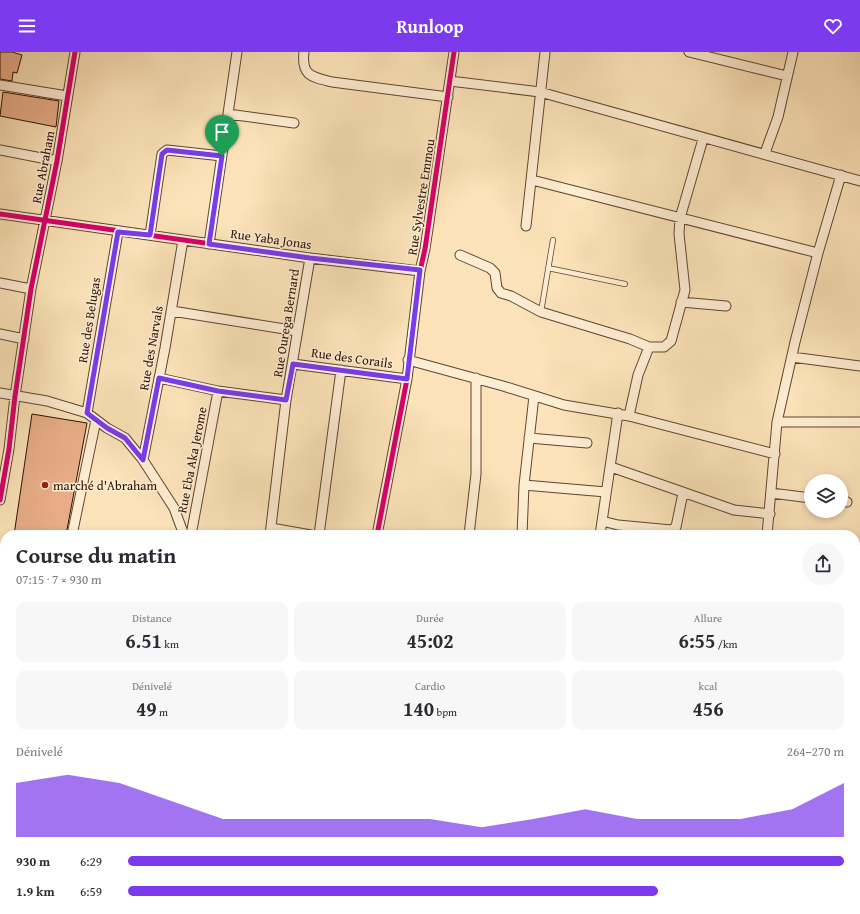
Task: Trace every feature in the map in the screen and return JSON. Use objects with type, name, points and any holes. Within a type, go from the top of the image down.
[{"type":"street","name":"Rue Abraham","points":[[0,500],[5,448],[15,396],[31,288],[57,161],[75,52]]},
{"type":"street","points":[[209,244],[237,52]]},
{"type":"street","points":[[304,52],[303,67],[308,73],[316,78],[338,83],[448,97]]},
{"type":"street","name":"Rue Sylvestre Emmou","points":[[378,530],[407,379],[408,360],[420,270],[425,249],[454,52]]},
{"type":"street","points":[[526,226],[528,193],[532,180],[545,52]]},
{"type":"street","points":[[689,52],[787,76]]},
{"type":"street","points":[[765,153],[774,128],[793,52]]},
{"type":"street","points":[[450,81],[540,92],[703,138],[765,153],[860,181]]},
{"type":"street","points":[[0,85],[68,96]]},
{"type":"street","points":[[228,114],[294,123]]},
{"type":"street","points":[[460,255],[490,268],[495,273],[498,292],[541,312],[630,339],[649,347],[664,347],[671,341],[685,290],[679,234],[680,218],[703,138]]},
{"type":"street","points":[[0,150],[57,161]]},
{"type":"street","points":[[150,235],[162,154],[167,150],[222,156]]},
{"type":"street","points":[[768,530],[777,422],[818,253],[841,175]]},
{"type":"street","points":[[532,180],[818,253]]},
{"type":"street","name":"Rue Yaba Jonas","points":[[0,214],[118,232],[150,235],[310,258],[420,270]]},
{"type":"street","name":"Rue des Belugas","points":[[87,413],[118,232]]},
{"type":"street","name":"Rue des Narvals","points":[[143,460],[172,311],[183,240]]},
{"type":"street","name":"Rue Ourega Bernard","points":[[270,530],[286,400],[310,258]]},
{"type":"street","points":[[0,283],[31,288]]},
{"type":"street","points":[[681,302],[726,306]]},
{"type":"street","points":[[172,311],[297,330]]},
{"type":"street","points":[[0,334],[24,339]]},
{"type":"street","points":[[629,416],[638,374],[649,347]]},
{"type":"street","points":[[792,357],[860,366]]},
{"type":"street","points":[[408,360],[476,378],[564,405],[618,413],[775,454]]},
{"type":"street","name":"Rue des Corails","points":[[293,364],[407,379]]},
{"type":"street","points":[[320,530],[341,370]]},
{"type":"street","points":[[159,378],[218,391],[286,400]]},
{"type":"street","points":[[470,530],[476,474],[476,378]]},
{"type":"street","name":"Rue Eba Aka Jerome","points":[[192,530],[218,391]]},
{"type":"street","points":[[0,393],[47,401],[87,413],[125,438],[143,460],[174,508],[182,530]]},
{"type":"street","points":[[522,530],[524,485],[534,396]]},
{"type":"street","points":[[601,530],[618,413]]},
{"type":"street","points":[[73,530],[96,420]]},
{"type":"street","points":[[777,422],[860,422]]},
{"type":"street","points":[[529,438],[587,443]]},
{"type":"street","points":[[611,467],[683,493],[712,501],[734,510],[770,514]]},
{"type":"street","points":[[524,485],[606,492]]},
{"type":"street","points":[[602,521],[618,525],[671,530],[676,527],[683,493]]},
{"type":"street","points":[[771,493],[804,497]]},
{"type":"lane","points":[[541,312],[553,240]]},
{"type":"lane","points":[[548,268],[625,284]]},
{"type":"building","points":[[0,52],[12,52],[22,55],[17,73],[13,72],[12,81],[0,79]]},
{"type":"building","points":[[3,92],[59,101],[56,127],[0,116]]},
{"type":"building","points":[[32,414],[87,423],[67,530],[15,530]]},
{"type":"cycle path","points":[[0,500],[9,449],[15,396],[31,289],[57,161],[75,52]]},
{"type":"cycle path","points":[[378,530],[407,379],[420,271],[425,249],[454,52]]},
{"type":"cycle path","points":[[0,214],[310,258],[420,271]]},
{"type":"place","name":"marché d'Abraham","points":[[45,485]]},
{"type":"route","points":[[167,150],[222,156],[209,244],[310,258],[420,270],[408,360],[407,379],[293,364],[286,400],[218,391],[159,378],[143,460],[125,438],[107,428],[87,413],[102,316],[118,232],[150,235],[162,154],[164,152],[167,150]]}]
